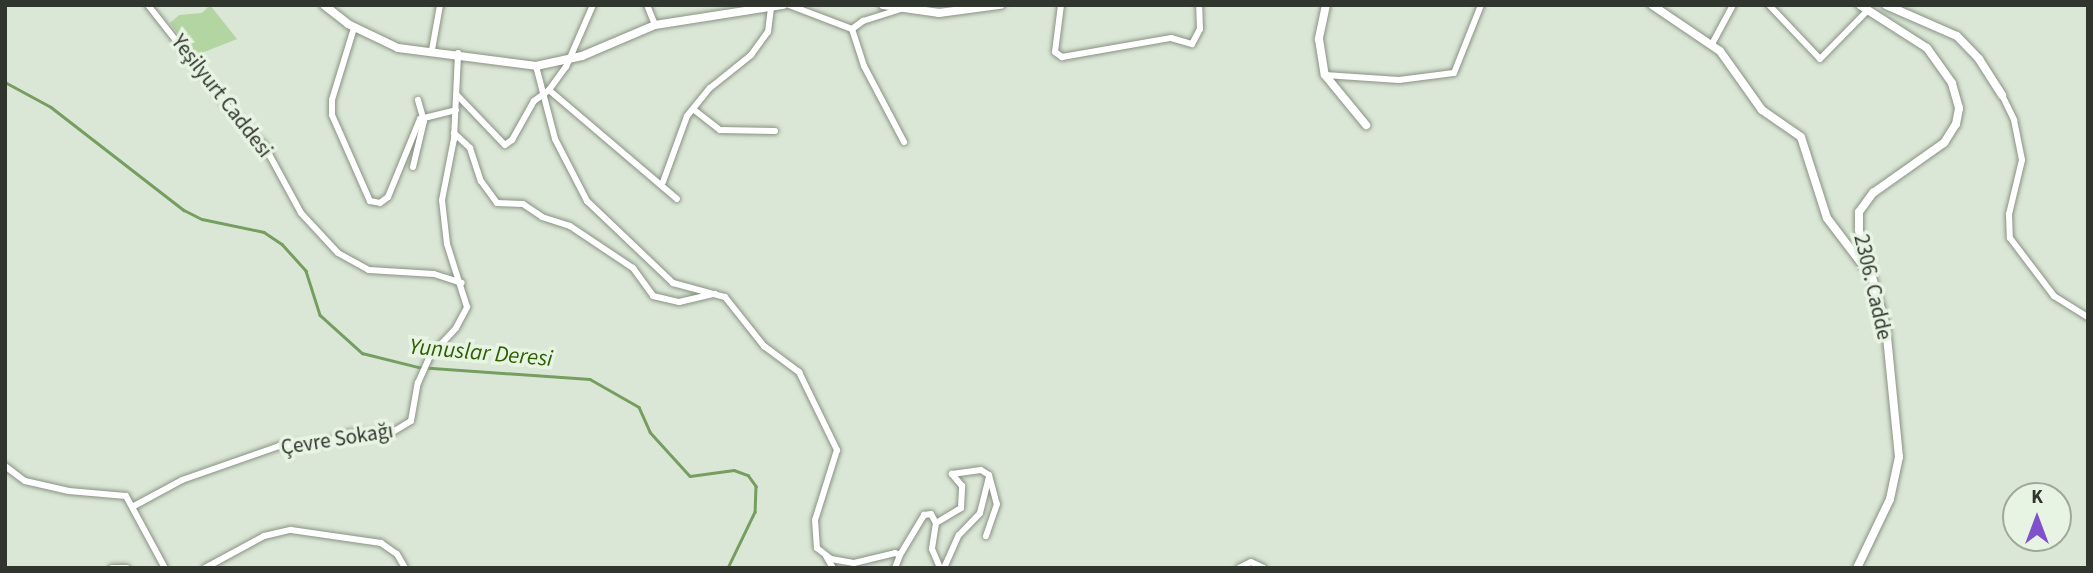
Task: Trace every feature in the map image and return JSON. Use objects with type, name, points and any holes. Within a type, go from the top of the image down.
[{"type":"street","name":"Yeşilyurt Caddesi","points":[[148,5],[241,123],[264,145],[301,213],[338,253],[369,270],[434,274],[462,284]]},
{"type":"street","points":[[324,5],[354,28],[398,48],[458,53],[498,64],[536,66],[570,60],[655,25],[733,9],[783,5]]},
{"type":"street","points":[[432,50],[440,5]]},
{"type":"street","points":[[457,95],[505,145],[570,60],[593,5]]},
{"type":"street","points":[[647,5],[655,25]]},
{"type":"street","points":[[789,5],[852,29]]},
{"type":"street","points":[[883,5],[939,13],[1000,5]]},
{"type":"street","points":[[1061,5],[1055,52],[1062,57],[1171,38],[1192,44],[1200,29],[1199,5]]},
{"type":"street","points":[[1326,5],[1319,39],[1325,75],[1366,125]]},
{"type":"street","points":[[1325,75],[1399,80],[1454,73],[1480,5]]},
{"type":"street","points":[[1652,5],[1712,44],[1762,110],[1801,137],[1827,218],[1875,281]]},
{"type":"street","points":[[1712,44],[1733,5]]},
{"type":"street","points":[[1769,5],[1820,59],[1863,9]]},
{"type":"street","points":[[1886,5],[1957,37],[1979,59],[2014,120],[2022,160],[2009,214],[2010,238],[2054,296],[2088,317]]},
{"type":"street","points":[[663,182],[677,135],[692,109],[751,55],[768,32],[771,7]]},
{"type":"street","points":[[852,29],[863,21],[904,8]]},
{"type":"street","name":"2306. Cadde","points":[[1857,568],[1890,499],[1899,464],[1887,334],[1875,281],[1859,230],[1859,212],[1872,194],[1944,143],[1956,124],[1959,108],[1952,83],[1927,48],[1863,9]]},
{"type":"street","points":[[354,28],[332,100],[332,115],[370,201],[380,203],[388,197],[424,116]]},
{"type":"street","points":[[852,29],[864,66],[904,142]]},
{"type":"street","name":"Çevre Sokağı","points":[[134,506],[182,480],[279,446],[323,443],[350,433],[396,432],[414,416],[418,383],[427,363],[463,315],[467,301],[449,253],[442,200],[454,133],[458,53]]},
{"type":"street","points":[[536,66],[547,90],[555,139],[584,197],[667,279],[717,293],[729,301],[764,346],[797,369],[835,441],[837,453],[813,531],[815,545],[833,568]]},
{"type":"street","points":[[547,90],[663,182],[677,199]]},
{"type":"street","points":[[413,167],[424,116],[418,100]]},
{"type":"street","points":[[692,109],[720,130],[775,131]]},
{"type":"street","points":[[424,116],[456,110]]},
{"type":"street","points":[[454,133],[470,148],[481,181],[497,203],[523,204],[542,217],[569,226],[633,268],[653,296],[679,302],[717,293]]},
{"type":"street","points":[[5,466],[25,481],[69,491],[121,494],[134,506],[165,568]]},
{"type":"street","points":[[936,523],[961,508],[962,486],[953,479],[954,472],[970,468],[989,475]]},
{"type":"street","points":[[986,536],[998,509],[989,475]]},
{"type":"street","points":[[942,568],[959,535],[983,507],[989,475]]},
{"type":"street","points":[[895,568],[924,515],[931,514],[936,523],[932,549],[942,568]]},
{"type":"street","points":[[205,568],[264,536],[290,530],[380,543],[397,554],[405,568]]},
{"type":"street","points":[[826,556],[849,565],[900,555]]},
{"type":"street","points":[[1239,568],[1251,562],[1264,568]]},
{"type":"street","points":[[112,568],[127,568]]},
{"type":"green space","points":[[210,5],[237,39],[194,56],[170,23],[179,15],[202,13]]},
{"type":"waterway","name":"Yunuslar Deresi","points":[[5,82],[51,107],[184,210],[202,219],[264,232],[282,244],[306,271],[320,315],[362,353],[418,367],[590,379],[639,407],[650,432],[690,476],[734,470],[748,475],[756,486],[755,512],[728,568]]}]
